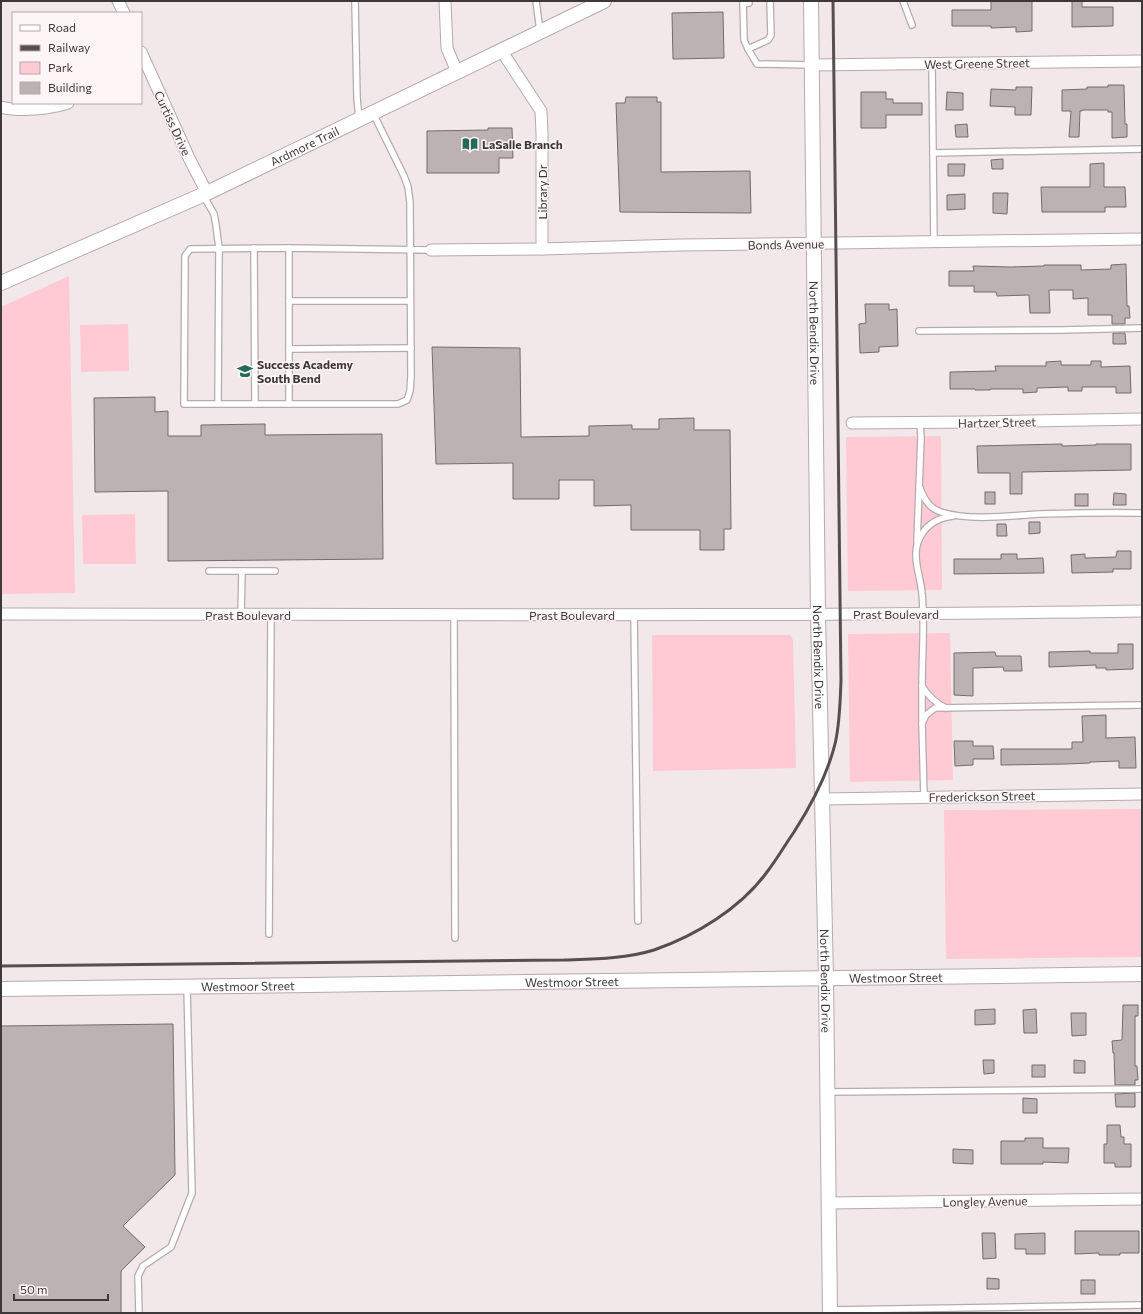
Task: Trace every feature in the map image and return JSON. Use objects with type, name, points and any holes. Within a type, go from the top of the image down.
[{"type":"street","points":[[118,1],[124,12]]},
{"type":"street","points":[[445,1],[447,48],[457,72]]},
{"type":"street","name":"Ardmore Trail","points":[[1,283],[205,194],[604,1]]},
{"type":"street","name":"North Bendix Drive","points":[[811,1],[818,614],[828,1092],[830,1312]]},
{"type":"street","name":"Library Dr","points":[[501,50],[541,111],[542,249]]},
{"type":"street","name":"Curtiss Drive","points":[[142,57],[145,71],[189,158],[205,194]]},
{"type":"street","name":"West Greene Street","points":[[812,65],[1142,61]]},
{"type":"street","points":[[1,107],[14,109],[39,109],[63,104]]},
{"type":"street","name":"Bonds Avenue","points":[[431,250],[1142,238]]},
{"type":"street","name":"Hartzer Street","points":[[852,423],[1142,419]]},
{"type":"street","name":"Prast Boulevard","points":[[1,614],[634,615],[923,614],[1142,611]]},
{"type":"street","name":"Frederickson Street","points":[[822,799],[1142,794]]},
{"type":"street","name":"Westmoor Street","points":[[1,990],[1142,974]]},
{"type":"street","name":"Longley Avenue","points":[[829,1203],[1142,1199]]},
{"type":"lane","points":[[355,1],[357,98],[359,119]]},
{"type":"lane","points":[[536,1],[540,31]]},
{"type":"lane","points":[[903,1],[912,25]]},
{"type":"lane","points":[[749,3],[743,2],[746,19],[744,40],[757,64],[812,65]]},
{"type":"lane","points":[[748,49],[768,40],[771,35],[768,19],[768,2]]},
{"type":"lane","points":[[932,64],[934,242]]},
{"type":"lane","points":[[373,113],[404,176],[408,187],[410,202],[410,249],[410,301],[411,348],[410,391],[408,400],[398,404],[184,404],[185,256],[190,249],[289,248],[410,249],[431,250]]},
{"type":"lane","points":[[933,153],[1142,149]]},
{"type":"lane","points":[[205,194],[214,214],[219,248],[218,404]]},
{"type":"lane","points":[[254,248],[255,404]]},
{"type":"lane","points":[[289,248],[289,404]]},
{"type":"lane","points":[[289,301],[410,301]]},
{"type":"lane","points":[[919,331],[1142,328]]},
{"type":"lane","points":[[289,349],[411,348]]},
{"type":"lane","points":[[920,423],[920,488],[916,559],[922,593],[923,614],[922,724],[924,797]]},
{"type":"lane","points":[[920,488],[924,499],[931,506],[940,512],[959,516]]},
{"type":"lane","points":[[918,543],[925,530],[941,518],[959,516],[997,517],[1094,513],[1142,513]]},
{"type":"lane","points":[[241,615],[242,571]]},
{"type":"lane","points":[[209,572],[275,571]]},
{"type":"lane","points":[[269,934],[271,615]]},
{"type":"lane","points":[[454,615],[455,938]]},
{"type":"lane","points":[[634,615],[638,921]]},
{"type":"lane","points":[[922,686],[937,704],[946,708]]},
{"type":"lane","points":[[922,724],[928,712],[935,708],[1142,705]]},
{"type":"lane","points":[[139,1313],[138,1276],[143,1266],[171,1247],[192,1193],[187,987]]},
{"type":"lane","points":[[828,1092],[1142,1089]]},
{"type":"lane","points":[[830,1312],[1142,1305]]},
{"type":"green space","points":[[69,276],[75,593],[1,594],[1,307]]},
{"type":"green space","points":[[128,324],[129,371],[81,372],[80,325]]},
{"type":"green space","points":[[941,436],[942,590],[848,591],[846,437]]},
{"type":"green space","points":[[135,514],[136,564],[83,564],[82,515]]},
{"type":"green space","points":[[950,633],[953,780],[850,782],[848,634]]},
{"type":"green space","points":[[652,635],[790,635],[793,640],[796,768],[653,771]]},
{"type":"green space","points":[[1142,809],[1142,957],[946,959],[944,810]]},
{"type":"building","points":[[991,1],[1032,1],[1032,31],[1016,32],[1016,27],[991,28],[991,26],[952,26],[952,10],[991,10]]},
{"type":"building","points":[[1072,1],[1082,1],[1082,7],[1113,7],[1113,26],[1072,27]]},
{"type":"building","points":[[723,12],[724,58],[673,59],[672,13]]},
{"type":"building","points":[[1108,85],[1124,85],[1125,124],[1127,124],[1127,137],[1112,138],[1112,112],[1108,112],[1108,110],[1082,110],[1080,111],[1079,137],[1069,137],[1071,111],[1062,111],[1062,90],[1087,89],[1087,87],[1108,87]]},
{"type":"building","points":[[1016,87],[1032,87],[1031,115],[1015,115],[1015,107],[990,106],[991,89],[1016,90]]},
{"type":"building","points":[[861,92],[886,92],[886,99],[893,99],[893,103],[922,103],[922,115],[886,115],[886,128],[861,128]]},
{"type":"building","points":[[947,92],[963,93],[963,110],[946,110]]},
{"type":"building","points":[[626,97],[657,97],[657,102],[661,102],[661,172],[750,171],[751,213],[620,212],[616,103],[625,103]]},
{"type":"building","points":[[967,124],[968,137],[956,137],[955,125]]},
{"type":"building","name":"LaSalle Branch","points":[[488,128],[512,128],[513,158],[499,158],[499,173],[427,173],[427,131],[488,130]]},
{"type":"building","points":[[1003,159],[1003,169],[992,169],[991,160]]},
{"type":"building","points":[[1104,163],[1104,187],[1125,187],[1126,207],[1105,207],[1105,212],[1042,212],[1041,187],[1090,187],[1090,164]]},
{"type":"building","points":[[948,164],[965,164],[964,176],[948,176]]},
{"type":"building","points":[[993,193],[1008,193],[1007,214],[993,213]]},
{"type":"building","points":[[965,194],[965,209],[947,210],[947,195]]},
{"type":"building","points":[[1126,264],[1127,306],[1129,306],[1130,318],[1125,318],[1125,324],[1112,324],[1112,315],[1088,315],[1088,298],[1073,299],[1073,290],[1049,290],[1050,313],[1030,313],[1029,295],[997,296],[996,292],[974,292],[974,286],[949,286],[949,271],[974,271],[973,266],[1011,267],[1081,265],[1081,270],[1111,269],[1111,265]]},
{"type":"building","points":[[865,304],[889,304],[889,310],[897,309],[898,346],[879,347],[879,352],[860,353],[859,324],[866,323]]},
{"type":"building","points":[[1113,333],[1125,333],[1126,344],[1113,344]]},
{"type":"building","points":[[432,347],[520,348],[521,437],[589,436],[589,426],[632,425],[632,429],[659,429],[659,419],[694,418],[694,430],[730,430],[731,529],[724,529],[724,550],[700,550],[700,530],[631,530],[631,505],[594,506],[594,480],[559,480],[559,499],[513,499],[513,463],[436,464]]},
{"type":"building","points":[[1061,361],[1061,365],[1091,365],[1091,361],[1101,361],[1101,367],[1130,366],[1131,393],[1116,393],[1116,387],[1082,387],[1082,391],[1068,391],[1068,387],[1037,388],[1037,392],[1023,393],[1023,389],[950,389],[950,372],[996,371],[995,366],[1046,366],[1046,362]]},
{"type":"building","points":[[155,397],[155,412],[168,411],[168,436],[201,436],[201,425],[265,424],[265,435],[382,434],[383,559],[168,561],[168,491],[95,492],[94,398]]},
{"type":"building","points":[[1062,444],[1062,446],[1131,444],[1131,470],[1022,472],[1022,494],[1010,494],[1010,473],[978,473],[977,446]]},
{"type":"building","points":[[985,492],[995,492],[995,504],[985,504]]},
{"type":"building","points":[[1114,493],[1126,494],[1126,505],[1113,505]]},
{"type":"building","points":[[1075,494],[1088,494],[1088,506],[1075,506]]},
{"type":"building","points":[[1029,522],[1040,522],[1040,533],[1029,534]]},
{"type":"building","points":[[997,524],[1006,524],[1007,536],[997,536]]},
{"type":"building","points":[[1117,551],[1131,551],[1131,569],[1113,569],[1113,572],[1072,573],[1071,555],[1085,554],[1085,558],[1116,557]]},
{"type":"building","points":[[1001,554],[1017,554],[1017,559],[1043,558],[1044,573],[954,574],[954,559],[1001,559]]},
{"type":"building","points":[[1118,644],[1133,644],[1133,669],[1106,670],[1106,668],[1096,668],[1096,665],[1049,667],[1049,652],[1090,651],[1090,653],[1118,653]]},
{"type":"building","points":[[995,652],[996,656],[1021,656],[1022,671],[1004,671],[1003,667],[973,668],[973,696],[954,695],[954,653]]},
{"type":"building","points":[[1106,715],[1106,738],[1135,737],[1136,768],[1119,768],[1119,761],[1066,764],[1001,765],[1001,749],[1072,749],[1072,742],[1083,742],[1082,716]]},
{"type":"building","points":[[954,741],[973,741],[973,746],[993,746],[994,759],[973,759],[973,765],[955,766]]},
{"type":"building","points":[[1123,1005],[1138,1005],[1138,1016],[1135,1016],[1135,1066],[1137,1066],[1138,1080],[1135,1080],[1135,1085],[1115,1085],[1112,1041],[1122,1040]]},
{"type":"building","points":[[995,1009],[995,1024],[975,1025],[975,1010]]},
{"type":"building","points":[[1036,1009],[1037,1033],[1024,1033],[1023,1010]]},
{"type":"building","points":[[1071,1013],[1086,1013],[1086,1035],[1072,1036]]},
{"type":"building","points":[[173,1024],[175,1175],[123,1226],[145,1247],[121,1271],[121,1313],[1,1313],[1,1026]]},
{"type":"building","points":[[983,1060],[994,1060],[994,1073],[984,1074]]},
{"type":"building","points":[[1074,1060],[1085,1061],[1085,1073],[1074,1073]]},
{"type":"building","points":[[1032,1065],[1045,1065],[1045,1077],[1032,1077]]},
{"type":"building","points":[[1135,1093],[1135,1107],[1116,1107],[1115,1094]]},
{"type":"building","points":[[1023,1098],[1037,1099],[1037,1113],[1023,1113]]},
{"type":"building","points":[[1107,1125],[1120,1125],[1121,1137],[1124,1137],[1124,1144],[1131,1144],[1131,1167],[1115,1167],[1115,1163],[1104,1163],[1104,1144],[1107,1144]]},
{"type":"building","points":[[1025,1138],[1043,1138],[1043,1148],[1069,1148],[1068,1163],[1043,1162],[1043,1164],[1001,1164],[1001,1141],[1025,1141]]},
{"type":"building","points":[[953,1149],[973,1150],[973,1164],[953,1163]]},
{"type":"building","points":[[1075,1231],[1139,1231],[1139,1253],[1120,1253],[1120,1255],[1099,1255],[1099,1253],[1075,1254]]},
{"type":"building","points":[[982,1233],[995,1233],[996,1258],[983,1259]]},
{"type":"building","points":[[1045,1233],[1045,1254],[1026,1254],[1026,1249],[1015,1249],[1015,1234]]},
{"type":"building","points":[[987,1278],[999,1279],[999,1289],[987,1289]]},
{"type":"building","points":[[1081,1280],[1095,1280],[1095,1294],[1081,1294]]},
{"type":"railway","points":[[1,966],[564,960],[620,957],[654,950],[701,929],[731,909],[756,885],[771,867],[794,832],[818,790],[832,756],[839,720],[841,681],[833,1]]},
{"type":"place","name":"LaSalle Branch","points":[[470,144]]},
{"type":"place","name":"Success Academy South Bend","points":[[245,371]]}]
